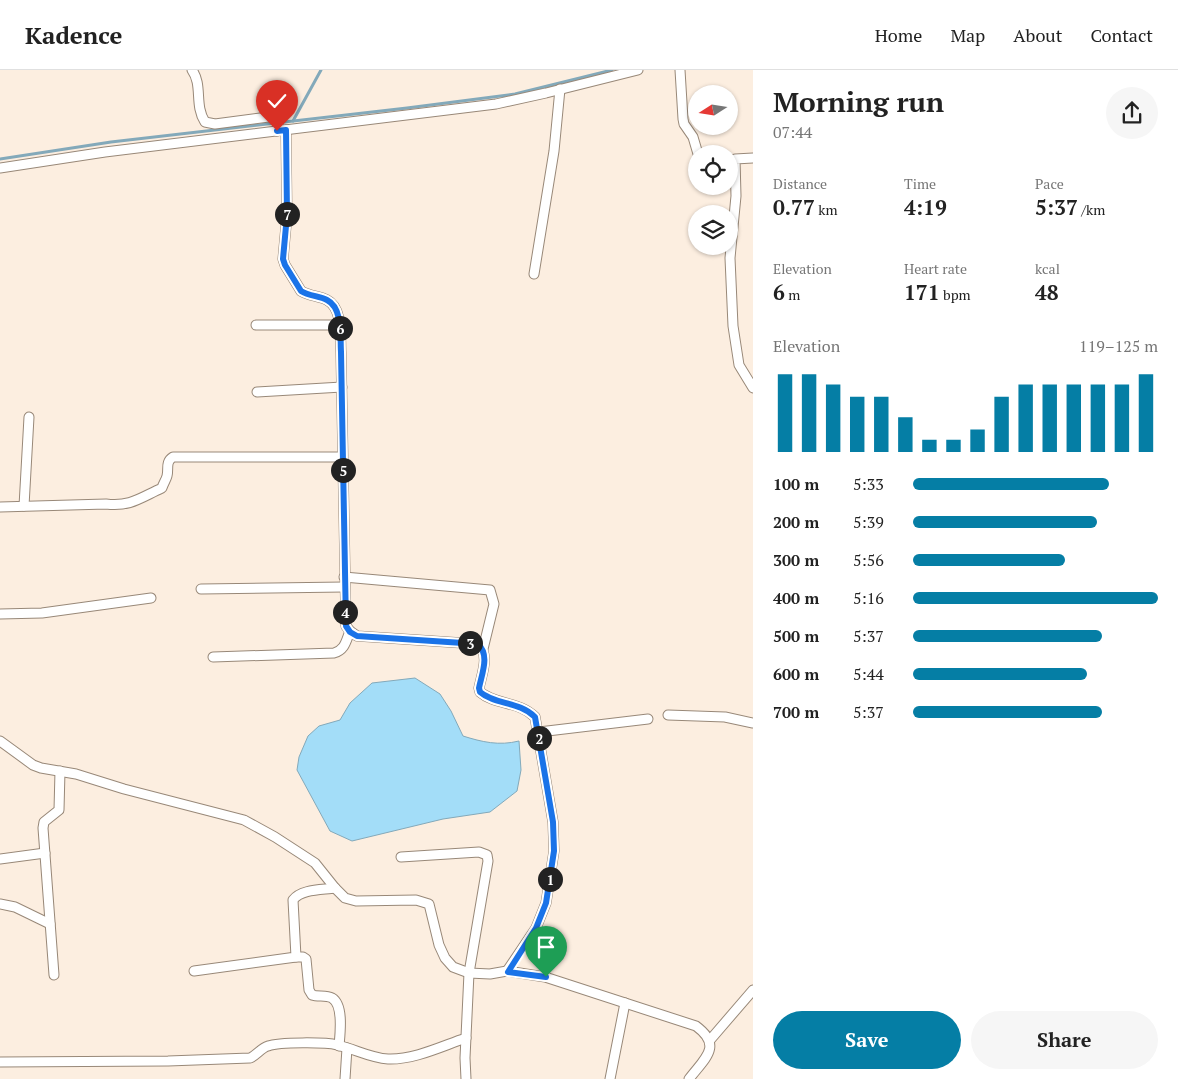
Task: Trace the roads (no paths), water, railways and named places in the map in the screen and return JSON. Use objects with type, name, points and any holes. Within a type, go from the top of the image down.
[{"type":"street","points":[[192,70],[196,77],[198,108],[205,122],[215,124],[276,116],[280,126],[287,215],[283,259],[301,291],[326,299],[333,303],[337,311],[342,387],[346,626],[350,632],[357,636],[478,644],[483,649]]},
{"type":"street","points":[[0,168],[280,126],[496,104],[635,70]]},
{"type":"street","points":[[680,70],[683,120],[695,145]]},
{"type":"street","points":[[534,274],[554,151],[560,89]]},
{"type":"street","points":[[738,157],[753,158]]},
{"type":"street","points":[[736,195],[730,258],[733,326],[739,365],[753,388]]},
{"type":"street","points":[[256,325],[339,324]]},
{"type":"street","points":[[257,392],[342,387]]},
{"type":"street","points":[[24,506],[29,417]]},
{"type":"street","points":[[0,507],[106,504],[120,506],[131,503],[162,488],[167,475],[169,460],[173,457],[342,457]]},
{"type":"street","points":[[344,577],[490,590],[494,604],[483,649],[485,659],[479,688],[480,692],[522,707],[535,717],[553,822],[552,860],[546,903],[536,928],[508,972]]},
{"type":"street","points":[[201,589],[344,587]]},
{"type":"street","points":[[0,614],[42,613],[151,598]]},
{"type":"street","points":[[213,657],[340,651],[345,645],[350,632]]},
{"type":"street","points":[[668,715],[725,717],[753,722]]},
{"type":"street","points":[[539,732],[648,719]]},
{"type":"street","points":[[0,741],[33,765],[41,768],[68,772],[124,789],[244,820],[275,837],[315,863],[345,898],[356,901],[416,900],[429,904],[439,945],[453,967],[469,973],[490,974],[508,972],[546,977],[696,1026],[710,1040],[710,1048],[689,1079]]},
{"type":"street","points":[[54,975],[43,828],[44,822],[59,810],[68,772]]},
{"type":"street","points":[[401,857],[479,852],[487,855],[488,861],[469,973],[464,1058],[466,1079]]},
{"type":"street","points":[[0,859],[45,853]]},
{"type":"street","points":[[296,957],[293,900],[296,896],[304,893],[335,888]]},
{"type":"street","points":[[0,904],[15,907],[50,924]]},
{"type":"street","points":[[194,971],[296,957],[306,959],[309,990],[312,995],[331,998],[338,1004],[345,1079]]},
{"type":"street","points":[[710,1040],[753,990]]},
{"type":"street","points":[[610,1079],[625,1003]]},
{"type":"street","points":[[0,1062],[168,1061],[250,1058],[258,1055],[269,1045],[332,1044],[371,1056],[390,1059],[419,1054],[466,1038]]},
{"type":"water","points":[[415,678],[440,694],[463,736],[491,743],[519,741],[521,770],[517,791],[490,812],[443,819],[352,841],[330,831],[297,770],[299,757],[308,736],[319,726],[340,720],[350,703],[372,683]]},
{"type":"waterway","points":[[293,121],[321,70]]},
{"type":"waterway","points":[[0,159],[111,142],[515,94],[612,70]]}]
